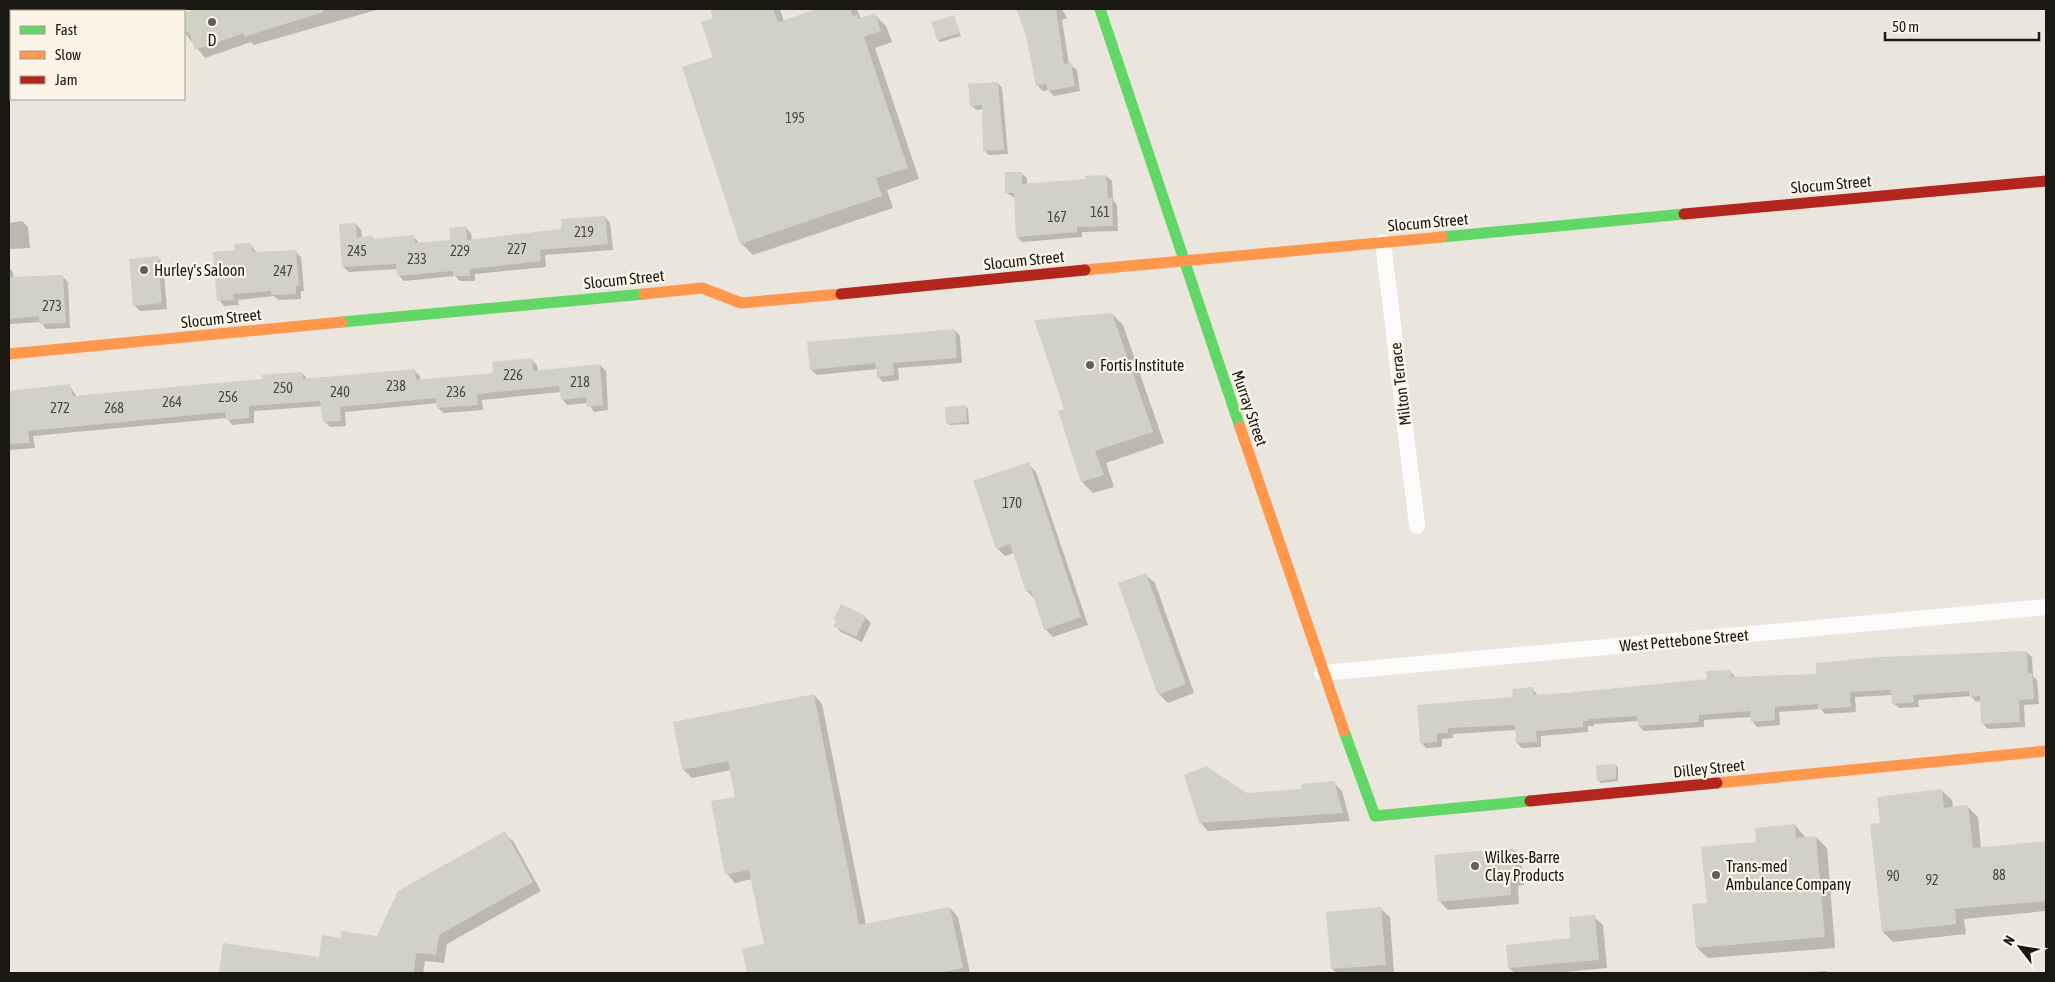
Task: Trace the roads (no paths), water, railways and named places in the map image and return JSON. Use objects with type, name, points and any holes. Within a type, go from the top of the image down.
[{"type":"street","name":"Murray Street","points":[[1100,9],[1172,220],[1183,262],[1322,673],[1375,816]]},
{"type":"street","name":"Slocum Street","points":[[9,354],[702,288],[741,303],[756,303],[1383,242],[2046,181]]},
{"type":"street","name":"Milton Terrace","points":[[1383,242],[1417,526]]},
{"type":"street","name":"West Pettebone Street","points":[[1322,673],[2046,607]]},
{"type":"street","name":"Dilley Street","points":[[1375,816],[2046,751]]},
{"type":"place","name":"D","points":[[212,22]]},
{"type":"place","name":"Hurley's Saloon","points":[[144,270]]},
{"type":"place","name":"Fortis Institute","points":[[1090,365]]},
{"type":"place","name":"Wilkes-Barre Clay Products","points":[[1475,866]]},
{"type":"place","name":"Trans-med Ambulance Company","points":[[1716,875]]}]
